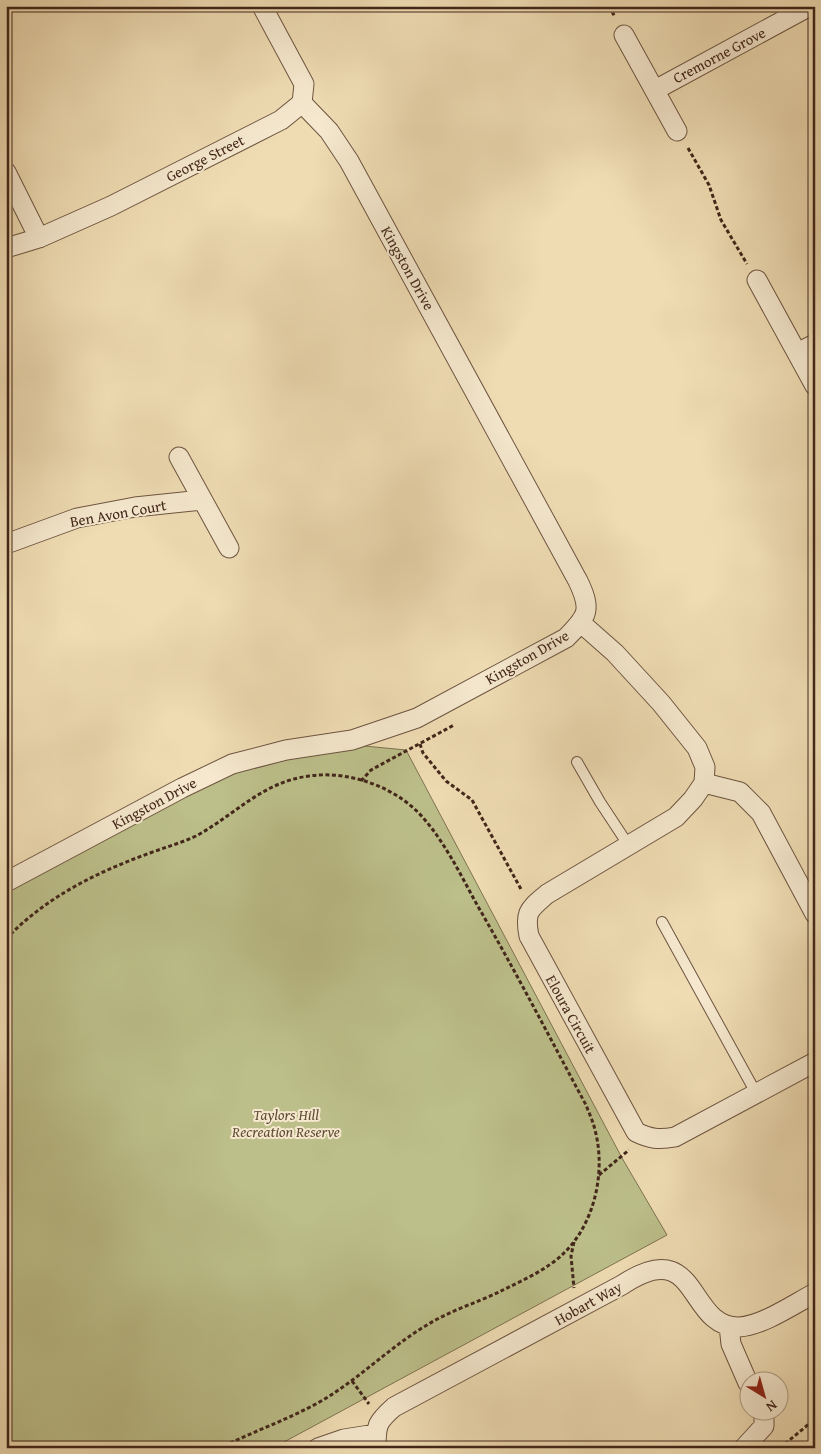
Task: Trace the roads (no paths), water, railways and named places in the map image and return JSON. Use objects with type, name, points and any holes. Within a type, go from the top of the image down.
[{"type":"street","points":[[262,6],[304,84],[302,103]]},
{"type":"street","name":"Cremorne Grove","points":[[655,90],[810,6]]},
{"type":"street","name":"Cremorne Grove","points":[[624,35],[677,131]]},
{"type":"street","name":"George Street","points":[[6,248],[39,238],[111,206],[281,120],[302,103]]},
{"type":"street","name":"Kingston Drive","points":[[6,882],[182,788],[232,764],[286,750],[352,740],[417,718],[566,638],[581,623],[586,612],[585,596],[578,581],[349,160],[329,131],[302,103]]},
{"type":"street","points":[[6,172],[39,238]]},
{"type":"street","points":[[757,280],[815,386]]},
{"type":"street","points":[[798,353],[815,344]]},
{"type":"street","points":[[179,457],[229,548]]},
{"type":"street","name":"Ben Avon Court","points":[[6,544],[77,518],[135,507],[202,500]]},
{"type":"street","points":[[581,623],[615,653],[661,703],[697,748],[705,767],[704,783],[693,799],[676,817],[629,846]]},
{"type":"street","points":[[704,783],[740,792],[761,813],[815,914]]},
{"type":"street","name":"Eloura Circuit","points":[[629,846],[547,894],[531,908],[526,920],[529,936],[636,1132],[646,1137],[660,1140],[675,1137],[756,1093]]},
{"type":"street","points":[[756,1093],[815,1062]]},
{"type":"street","name":"Hobart Way","points":[[378,1434],[394,1407],[579,1308],[638,1274],[649,1270],[664,1270],[678,1274],[690,1284],[706,1310],[718,1322],[729,1326]]},
{"type":"street","points":[[743,1372],[730,1344],[729,1326],[749,1326],[815,1293]]},
{"type":"street","points":[[744,1448],[764,1426],[764,1422]]},
{"type":"street","points":[[318,1448],[344,1439],[378,1434]]},
{"type":"lane","points":[[577,762],[629,846]]},
{"type":"lane","points":[[662,922],[756,1093]]},
{"type":"park label","name":"Taylors Hill Recreation Reserve","points":[[286,1122]]}]
